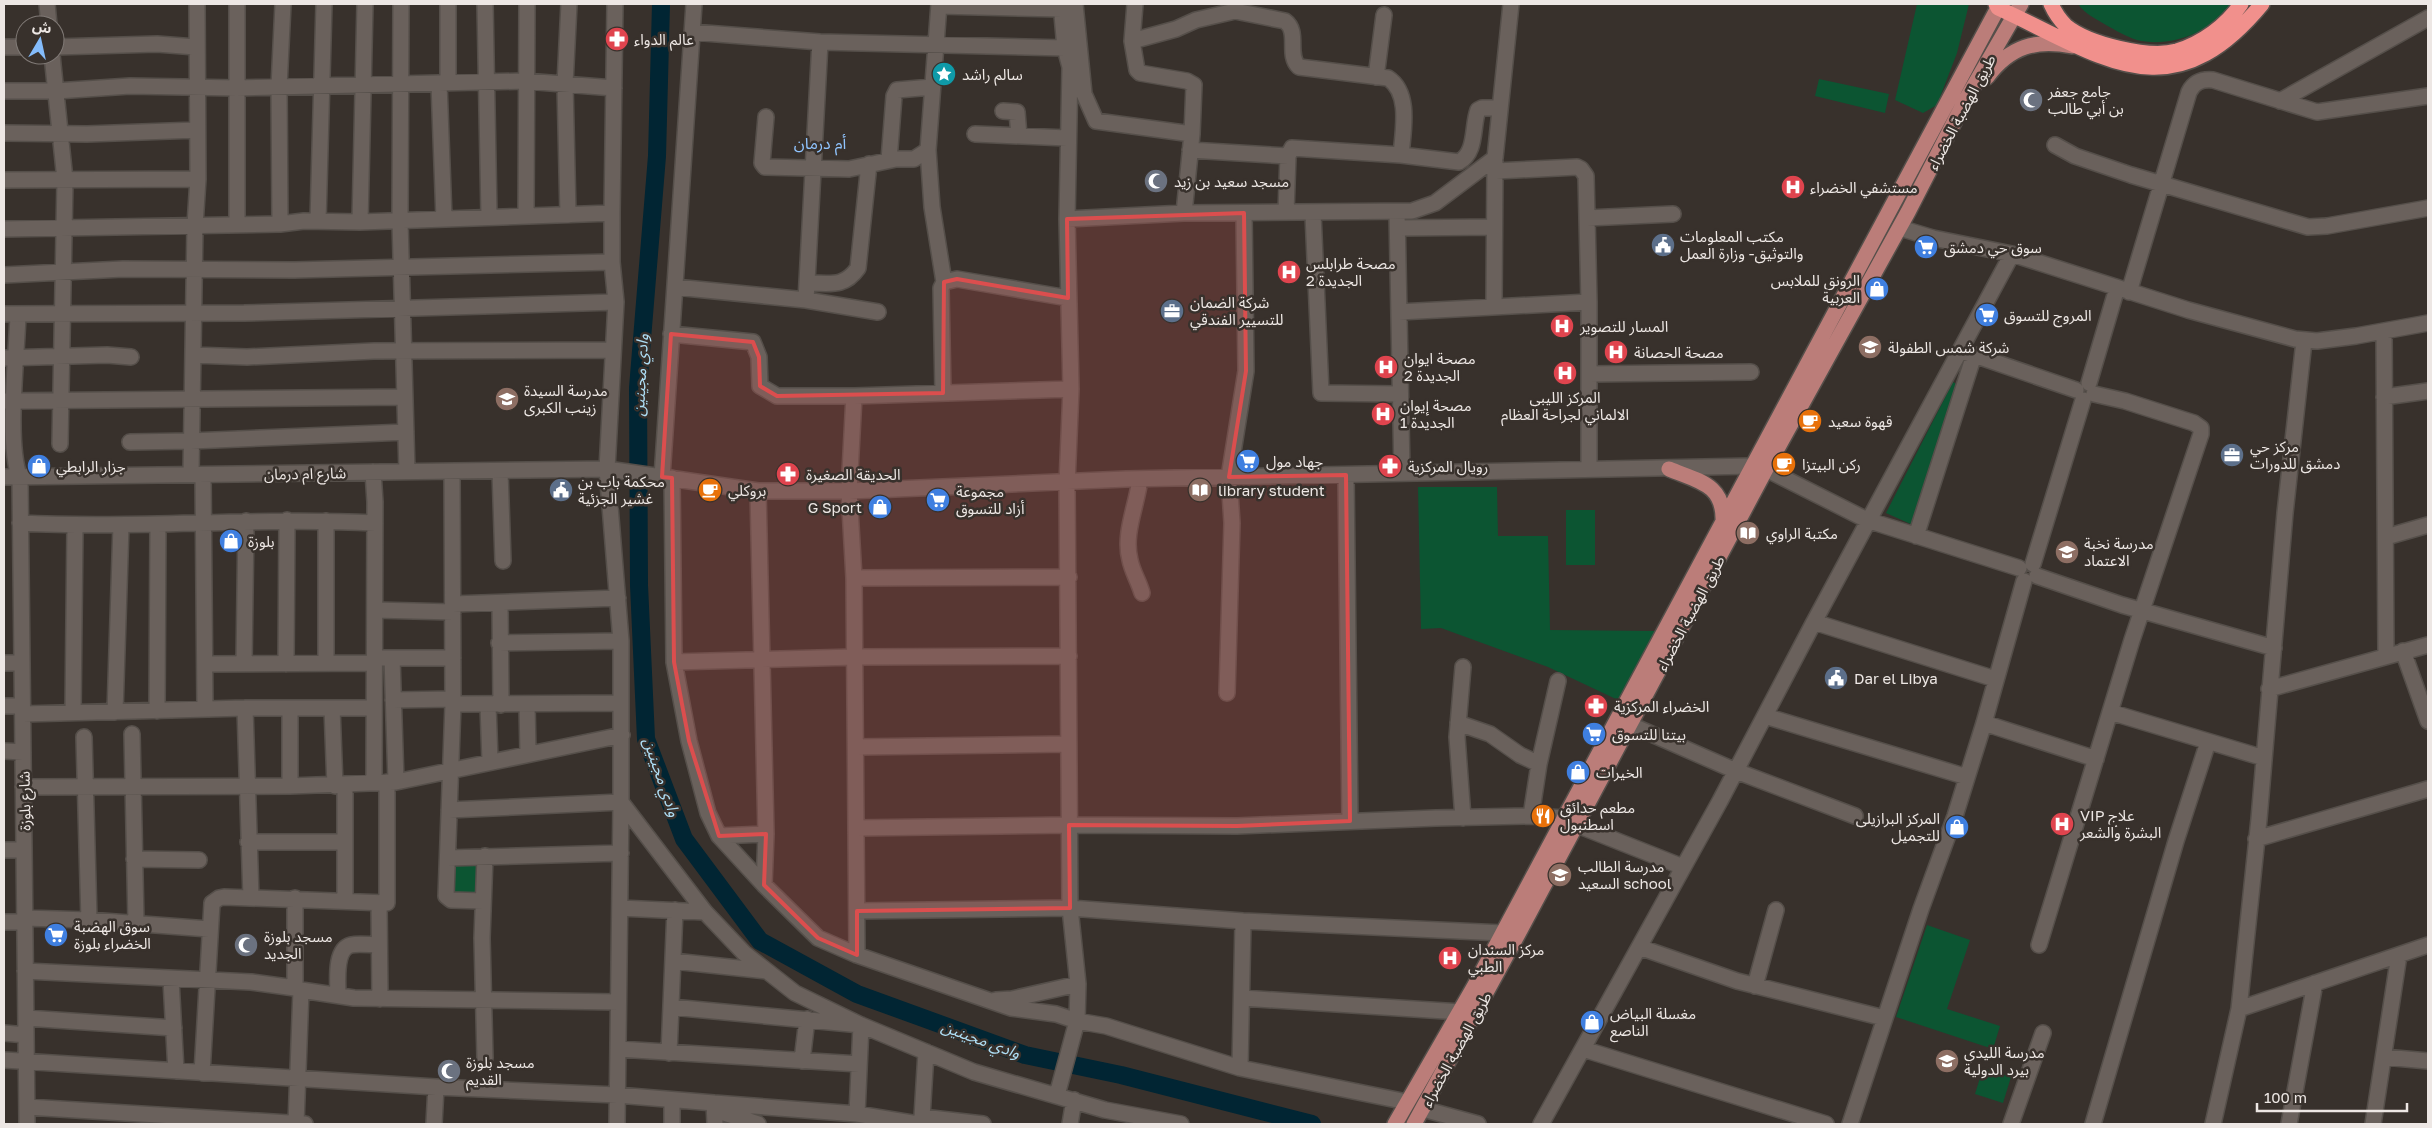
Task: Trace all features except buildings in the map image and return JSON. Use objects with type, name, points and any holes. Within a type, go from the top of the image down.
[{"type":"highway","points":[[2051,4],[2058,18],[2068,28],[2117,47],[2158,53],[2180,50],[2212,34],[2223,25],[2240,4]]},
{"type":"highway","points":[[1998,5],[2018,9],[2077,47],[2128,64],[2158,68],[2172,67],[2196,59],[2226,41],[2262,4]]},
{"type":"main road","name":"طريق الهضبة الخضراء","points":[[1401,1113],[1461,1012],[1481,989],[1503,933],[1630,725],[1759,468],[1998,5]]},
{"type":"main road","name":"طريق الهضبة الخضراء","points":[[1418,1117],[1481,989],[1571,821],[1723,523],[1759,468],[1900,228],[1955,120],[2018,9]]},
{"type":"main road","points":[[1955,120],[1996,66],[2015,51],[2043,43],[2077,47]]},
{"type":"main road","points":[[1669,469],[1712,488],[1718,494],[1723,507],[1723,523]]},
{"type":"street","points":[[196,4],[196,47],[199,86],[198,179],[195,225],[191,441],[203,523],[205,709]]},
{"type":"street","points":[[237,4],[237,225]]},
{"type":"street","points":[[280,224],[279,87],[283,4]]},
{"type":"street","points":[[318,221],[324,4]]},
{"type":"street","points":[[360,222],[365,4]]},
{"type":"street","points":[[401,4],[400,220],[407,472]]},
{"type":"street","points":[[444,219],[443,83],[448,4]]},
{"type":"street","points":[[484,4],[489,216]]},
{"type":"street","points":[[526,216],[525,81],[527,4]]},
{"type":"street","points":[[568,215],[565,84],[569,4]]},
{"type":"street","points":[[615,4],[612,262],[616,302],[613,350],[611,470],[621,641],[620,703],[622,735],[617,1124]]},
{"type":"street","points":[[694,4],[663,477],[674,662],[688,741],[708,813],[719,836],[764,885],[818,938],[857,955],[1011,1008],[1056,1014],[1106,1026],[1240,1068],[1401,1113]]},
{"type":"street","points":[[1135,4],[1132,41],[1136,68],[1140,73],[1187,81],[1194,85],[1192,134],[1184,213]]},
{"type":"street","points":[[1494,305],[1496,164],[1511,4]]},
{"type":"street","points":[[943,393],[941,298],[942,284],[944,282],[932,207],[928,150],[939,5],[1066,6]]},
{"type":"street","points":[[1066,6],[1084,94],[1096,121],[1192,134]]},
{"type":"street","points":[[1058,1095],[1077,1020],[1078,984],[1070,908],[1067,483],[1071,389],[1068,298],[1067,138],[1070,67],[1065,48],[1066,6]]},
{"type":"street","points":[[1132,41],[1176,29],[1235,7],[1285,20],[1292,29],[1295,63],[1299,67],[1388,78],[1398,86],[1404,129],[1401,154]]},
{"type":"street","points":[[1376,77],[1384,15]]},
{"type":"street","points":[[2280,101],[2428,18]]},
{"type":"street","points":[[692,32],[820,42],[1065,48]]},
{"type":"street","points":[[806,300],[820,42]]},
{"type":"street","points":[[65,47],[157,44],[196,47]]},
{"type":"street","points":[[53,65],[65,180],[60,444]]},
{"type":"street","points":[[1850,1124],[1884,1018],[1967,777],[2028,572],[2086,392],[2162,185],[2189,92],[2195,83],[2202,80],[2212,80],[2307,110],[2328,112],[2428,96]]},
{"type":"street","points":[[4,91],[56,91],[130,86],[237,88],[525,81],[614,88]]},
{"type":"street","points":[[889,160],[894,96],[897,90],[932,87]]},
{"type":"street","points":[[1286,212],[1288,156],[1292,148],[1401,154],[1462,160],[1470,150],[1478,110],[1482,108],[1500,108]]},
{"type":"street","points":[[1003,111],[1017,112],[1019,136]]},
{"type":"street","points":[[766,117],[762,163],[765,166],[848,170],[889,160],[914,159],[928,150]]},
{"type":"street","points":[[4,133],[60,134],[198,130]]},
{"type":"street","points":[[975,134],[1067,138]]},
{"type":"street","points":[[2055,145],[2075,156],[2162,185],[2308,227],[2327,226],[2428,208]]},
{"type":"street","points":[[1190,150],[1288,156]]},
{"type":"street","points":[[808,283],[842,283],[852,277],[858,268],[869,164]]},
{"type":"street","points":[[1067,219],[1184,213],[1286,212],[1312,214],[1397,212],[1424,209],[1496,164],[1577,167],[1581,169],[1586,180],[1590,302],[1589,469]]},
{"type":"street","points":[[4,180],[198,179]]},
{"type":"street","points":[[1397,212],[1402,473]]},
{"type":"street","points":[[4,229],[64,226],[280,224],[318,221],[360,222],[612,213]]},
{"type":"street","points":[[1227,693],[1232,523],[1229,477],[1246,371],[1244,213]]},
{"type":"street","points":[[1312,214],[1321,393],[1399,394]]},
{"type":"street","points":[[1587,218],[1674,214]]},
{"type":"street","points":[[1398,228],[1494,227]]},
{"type":"street","points":[[1900,228],[1933,238],[2012,254],[2123,290],[2284,337],[2304,341],[2356,336],[2428,323]]},
{"type":"street","points":[[1541,1124],[1736,771],[1867,520],[1967,353],[2012,254]]},
{"type":"street","points":[[4,275],[194,268],[294,270],[612,262]]},
{"type":"street","points":[[944,282],[957,279],[1068,298]]},
{"type":"street","points":[[675,287],[806,300],[878,312]]},
{"type":"street","points":[[11,314],[194,313],[616,302]]},
{"type":"street","points":[[1399,312],[1494,305],[1590,302]]},
{"type":"street","name":"شارع بلوزة","points":[[11,314],[9,401],[15,465],[20,478],[27,1124]]},
{"type":"street","points":[[2384,331],[2386,655]]},
{"type":"street","points":[[671,334],[753,342],[759,357],[760,386],[777,396],[854,396],[1071,389]]},
{"type":"street","points":[[2213,1124],[2239,1009],[2264,758],[2285,513],[2304,341]]},
{"type":"street","points":[[193,355],[247,356],[403,351],[613,350]]},
{"type":"street","points":[[1967,353],[2086,392],[2139,405],[2194,423],[2201,428],[2199,441],[2142,610],[2039,945]]},
{"type":"street","points":[[1916,536],[1967,353]]},
{"type":"street","points":[[10,358],[61,356],[130,357]]},
{"type":"street","points":[[1589,374],[1751,372]]},
{"type":"street","points":[[2384,397],[2428,391]]},
{"type":"street","points":[[854,396],[849,491],[854,578],[857,955]]},
{"type":"street","points":[[9,401],[404,397]]},
{"type":"street","points":[[130,442],[406,432]]},
{"type":"street","points":[[1759,468],[1867,520],[2142,610],[2274,648]]},
{"type":"street","name":"شارع ام درمان","points":[[4,477],[611,470],[758,491],[849,491],[1140,479],[1589,469],[1759,468]]},
{"type":"street","points":[[500,471],[503,561]]},
{"type":"street","points":[[202,1073],[210,908],[214,900],[219,898],[295,898],[379,904],[387,903],[389,898],[385,782],[373,712],[375,610],[373,472]]},
{"type":"street","points":[[452,472],[453,702],[448,898],[483,901]]},
{"type":"street","points":[[1346,475],[1350,821]]},
{"type":"street","points":[[1140,479],[1137,500],[1128,534],[1128,546],[1130,561],[1142,593]]},
{"type":"street","points":[[758,491],[766,834],[764,885]]},
{"type":"street","points":[[20,523],[75,526],[287,520],[374,523]]},
{"type":"street","points":[[286,664],[287,520]]},
{"type":"street","points":[[244,664],[246,521]]},
{"type":"street","points":[[326,521],[326,663]]},
{"type":"street","points":[[157,711],[158,524]]},
{"type":"street","points":[[115,712],[121,525]]},
{"type":"street","points":[[2386,537],[2428,525]]},
{"type":"street","points":[[73,713],[75,526]]},
{"type":"street","points":[[854,578],[1069,577]]},
{"type":"street","points":[[375,610],[453,608],[500,603],[618,598]]},
{"type":"street","points":[[490,761],[499,643],[500,603]]},
{"type":"street","points":[[1814,622],[1995,680]]},
{"type":"street","points":[[499,643],[621,641]]},
{"type":"street","points":[[2270,690],[2386,655],[2428,645]]},
{"type":"street","points":[[2403,651],[2428,721]]},
{"type":"street","points":[[674,662],[762,658],[1069,656]]},
{"type":"street","points":[[204,664],[286,664],[392,658],[453,658]]},
{"type":"street","points":[[385,782],[394,717],[392,658]]},
{"type":"street","points":[[4,663],[22,663]]},
{"type":"street","points":[[1463,668],[1458,723],[1458,755],[1463,818]]},
{"type":"street","points":[[1530,816],[1539,764],[1558,681]]},
{"type":"street","points":[[393,700],[494,705],[620,703]]},
{"type":"street","points":[[527,705],[528,753]]},
{"type":"street","points":[[4,706],[22,710],[73,713],[245,708],[332,708],[373,712],[394,717]]},
{"type":"street","points":[[245,708],[251,898]]},
{"type":"street","points":[[290,708],[290,786]]},
{"type":"street","points":[[332,708],[345,842],[345,901]]},
{"type":"street","points":[[2110,712],[2264,758]]},
{"type":"street","points":[[1765,716],[1967,777]]},
{"type":"street","points":[[1458,723],[1490,734],[1520,755],[1539,764]]},
{"type":"street","points":[[1984,724],[2096,759]]},
{"type":"street","points":[[1630,725],[1736,771],[1855,816]]},
{"type":"street","points":[[132,734],[136,923]]},
{"type":"street","points":[[24,787],[133,785],[246,787],[385,782],[622,735]]},
{"type":"street","points":[[84,737],[88,920]]},
{"type":"street","points":[[2093,1124],[2176,841],[2208,742]]},
{"type":"street","points":[[856,747],[1068,744]]},
{"type":"street","points":[[4,751],[23,752]]},
{"type":"street","points":[[2256,839],[2428,789]]},
{"type":"street","points":[[449,810],[622,802]]},
{"type":"street","points":[[622,802],[705,912],[744,953],[795,993],[861,1025],[974,1072],[1074,1100],[1117,1118],[1181,1124]]},
{"type":"street","points":[[856,828],[1069,825],[1237,826],[1530,816],[1571,821],[1683,867]]},
{"type":"street","points":[[719,836],[766,834]]},
{"type":"street","points":[[248,842],[345,842]]},
{"type":"street","points":[[4,850],[24,850]]},
{"type":"street","points":[[448,858],[621,853]]},
{"type":"street","points":[[485,856],[483,901],[485,1058]]},
{"type":"street","points":[[134,859],[199,860]]},
{"type":"street","points":[[295,898],[298,989],[296,1124]]},
{"type":"street","points":[[379,904],[380,999]]},
{"type":"street","points":[[620,908],[705,912]]},
{"type":"street","points":[[857,911],[1070,908],[1243,921],[1503,933]]},
{"type":"street","points":[[669,1053],[675,910]]},
{"type":"street","points":[[1755,986],[1776,910]]},
{"type":"street","points":[[4,922],[88,920],[209,929]]},
{"type":"street","points":[[1240,1068],[1243,921]]},
{"type":"street","points":[[723,966],[726,935]]},
{"type":"street","points":[[338,995],[340,958],[343,949],[350,945],[378,945]]},
{"type":"street","points":[[2239,1009],[2428,945]]},
{"type":"street","points":[[1639,947],[1755,986],[1884,1018]]},
{"type":"street","points":[[2374,1124],[2399,955]]},
{"type":"street","points":[[672,961],[767,972]]},
{"type":"street","points":[[26,970],[171,980],[207,980],[298,989],[354,998],[618,1002]]},
{"type":"street","points":[[171,980],[176,1071]]},
{"type":"street","points":[[2289,1124],[2315,983]]},
{"type":"street","points":[[990,1000],[1012,999],[1078,984]]},
{"type":"street","points":[[1242,998],[1461,1012]]},
{"type":"street","points":[[670,1007],[861,1025]]},
{"type":"street","points":[[26,1018],[174,1028]]},
{"type":"street","points":[[802,1061],[807,1019]]},
{"type":"street","points":[[857,1114],[861,1025]]},
{"type":"street","points":[[4,1033],[26,1035]]},
{"type":"street","points":[[2011,1124],[2043,1033]]},
{"type":"street","points":[[618,1049],[859,1064]]},
{"type":"street","points":[[1583,1049],[1826,1124]]},
{"type":"street","points":[[921,1122],[926,1052]]},
{"type":"street","points":[[2384,1057],[2428,1061]]},
{"type":"street","points":[[4,1060],[436,1087],[617,1095],[672,1101],[758,1124]]},
{"type":"street","points":[[434,1124],[436,1087]]},
{"type":"street","points":[[1070,1124],[1074,1100]]},
{"type":"street","points":[[672,1101],[672,1124]]},
{"type":"street","points":[[27,1107],[305,1124]]},
{"type":"street","points":[[715,1112],[857,1114],[921,1122],[982,1124]]},
{"type":"street","points":[[1418,1117],[1478,1124]]},
{"type":"highlighted area","points":[[1244,213],[1246,371],[1229,477],[1346,475],[1350,821],[1237,826],[1069,825],[1070,908],[857,911],[857,955],[818,938],[764,885],[766,834],[719,836],[689,741],[674,662],[672,478],[662,477],[671,334],[753,342],[759,357],[760,386],[777,396],[943,393],[944,282],[957,279],[1068,298],[1067,219]]},
{"type":"green space","points":[[1917,4],[1969,4],[1957,53],[1937,105],[1923,113],[1895,100]]},
{"type":"green space","points":[[2078,4],[2230,4],[2223,14],[2202,30],[2176,40],[2149,42],[2137,40],[2117,31],[2091,16]]},
{"type":"green space","points":[[1819,79],[1889,94],[1885,113],[1815,96]]},
{"type":"green space","points":[[1953,382],[1958,385],[1915,526],[1886,513]]},
{"type":"green space","points":[[1418,487],[1497,487],[1498,536],[1548,536],[1550,630],[1656,631],[1618,700],[1548,667],[1441,628],[1421,629]]},
{"type":"green space","points":[[1566,510],[1595,510],[1595,565],[1566,565]]},
{"type":"green space","points":[[479,864],[478,893],[452,893],[453,865]]},
{"type":"green space","points":[[1927,925],[1970,940],[1947,1009],[2000,1026],[1993,1049],[1896,1017]]},
{"type":"green space","points":[[1983,1068],[2011,1077],[2003,1103],[1975,1094]]},
{"type":"waterway","name":"وادي مجينين","points":[[661,4],[657,156],[638,388],[639,585],[646,739],[684,839],[760,941],[857,994],[1025,1055],[1121,1075],[1312,1124]]},
{"type":"place","name":"عالم الدواء","points":[[617,39]]},
{"type":"place","name":"سالم راشد","points":[[944,74]]},
{"type":"place","name":"جامع جعفر بن أبي طالب","points":[[2031,100]]},
{"type":"place","name":"مسجد سعيد بن زيد","points":[[1156,181]]},
{"type":"place","name":"مستشفي الخضراء","points":[[1793,187]]},
{"type":"place","name":"مكتب المعلومات والتوثيق- وزارة العمل","points":[[1663,245]]},
{"type":"place","name":"سوق حي دمشق","points":[[1926,247]]},
{"type":"place","name":"مصحة طرابلس الجديدة 2","points":[[1289,272]]},
{"type":"place","name":"الرونق للملابس العربية","points":[[1877,289]]},
{"type":"place","name":"شركة الضمان للتسيير الفندقي","points":[[1172,311]]},
{"type":"place","name":"المروج للتسوق","points":[[1987,315]]},
{"type":"place","name":"المسار للتصوير","points":[[1562,326]]},
{"type":"place","name":"شركة شمس الطفولة","points":[[1870,347]]},
{"type":"place","name":"مصحة الحصانة","points":[[1616,352]]},
{"type":"place","name":"مصحة ايوان الجديدة 2","points":[[1386,367]]},
{"type":"place","name":"المركز الليبي الالماني لجراحة العظام","points":[[1565,373]]},
{"type":"place","name":"مدرسة السيدة زينب الكبرى","points":[[507,399]]},
{"type":"place","name":"مصحة إيوان الجديدة 1","points":[[1383,414]]},
{"type":"place","name":"قهوة سعيد","points":[[1810,421]]},
{"type":"place","name":"مركز حي دمشق للدورات","points":[[2232,455]]},
{"type":"place","name":"جهاد مول","points":[[1248,461]]},
{"type":"place","name":"ركن البيتزا","points":[[1784,464]]},
{"type":"place","name":"جزار الرابطي","points":[[39,466]]},
{"type":"place","name":"رويال المركزية","points":[[1390,466]]},
{"type":"place","name":"الحديقة الصغيرة","points":[[788,474]]},
{"type":"place","name":"محكمة باب بن غشير الجزئية","points":[[561,490]]},
{"type":"place","name":"بروكلي","points":[[710,490]]},
{"type":"place","name":"library student","points":[[1200,490]]},
{"type":"place","name":"مجموعة أزاد للتسوق","points":[[938,500]]},
{"type":"place","name":"G Sport","points":[[880,507]]},
{"type":"place","name":"مكتبة الراوي","points":[[1748,533]]},
{"type":"place","name":"بلوزة","points":[[231,541]]},
{"type":"place","name":"مدرسة نخبة الاعتماد","points":[[2067,552]]},
{"type":"place","name":"Dar el Libya","points":[[1836,678]]},
{"type":"place","name":"الخضراء المركزية","points":[[1596,706]]},
{"type":"place","name":"بيتنا للتسوق","points":[[1594,734]]},
{"type":"place","name":"الخيرات","points":[[1578,772]]},
{"type":"place","name":"مطعم حدائق اسطنبول","points":[[1543,816]]},
{"type":"place","name":"VIP علاج البشرة والشعر","points":[[2062,824]]},
{"type":"place","name":"المركز البرازيلى للتجميل","points":[[1957,827]]},
{"type":"place","name":"مدرسة الطالب السعيد school","points":[[1560,875]]},
{"type":"place","name":"سوق الهضبة الخضراء بلوزة","points":[[56,935]]},
{"type":"place","name":"مسجد بلوزة الجديد","points":[[246,945]]},
{"type":"place","name":"مركز السندان الطبي","points":[[1450,958]]},
{"type":"place","name":"مغسلة البياض الناصع","points":[[1592,1022]]},
{"type":"place","name":"مدرسة الليدي بيرد الدولية","points":[[1947,1061]]},
{"type":"place","name":"مسجد بلوزة القديم","points":[[449,1071]]},
{"type":"district","name":"أم درمان","points":[[820,143]]}]
